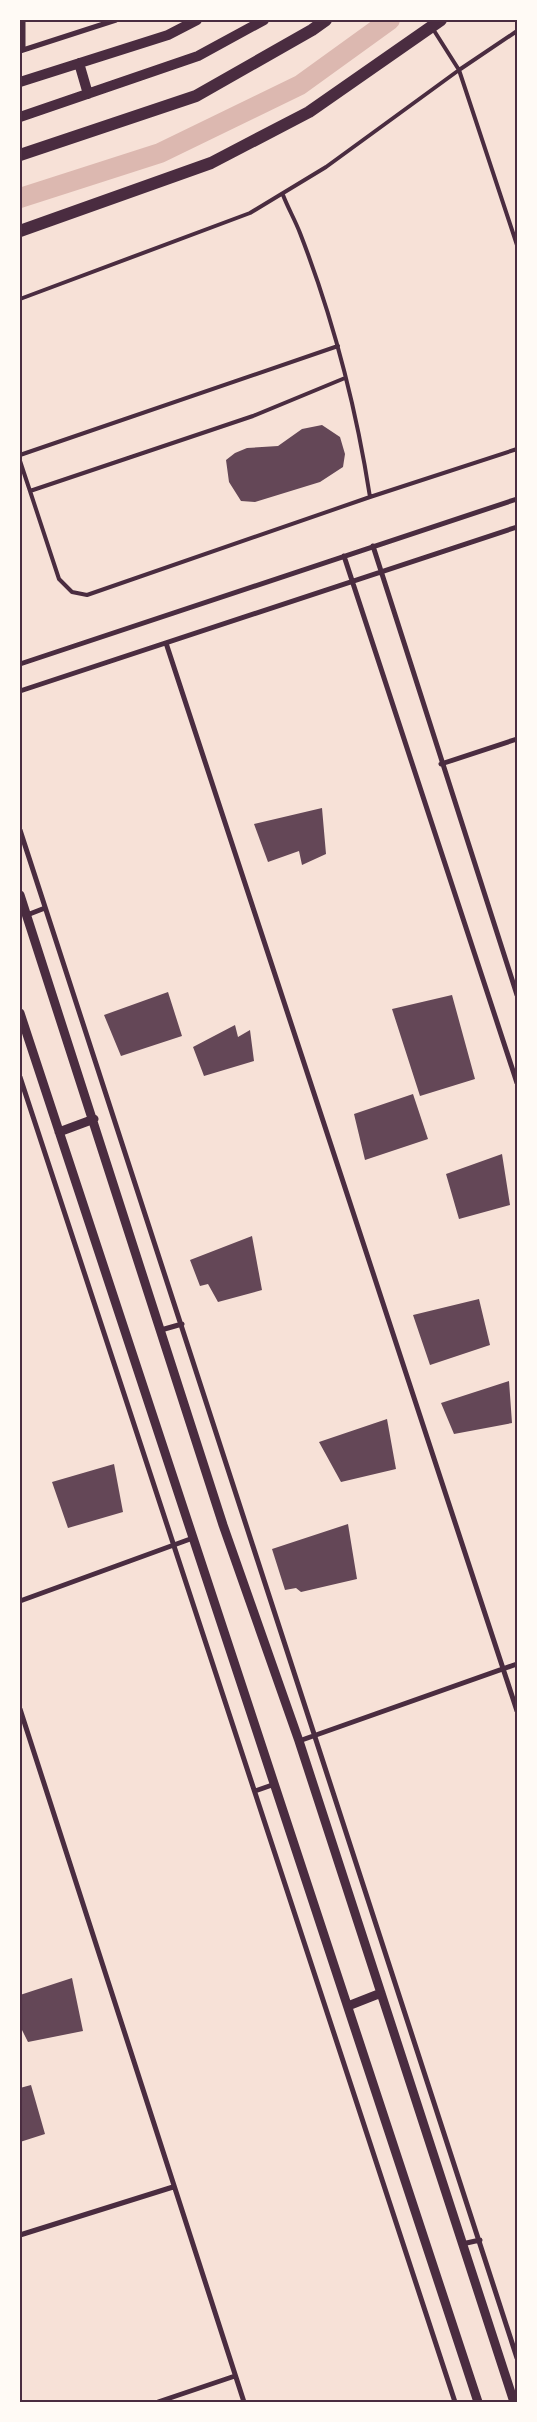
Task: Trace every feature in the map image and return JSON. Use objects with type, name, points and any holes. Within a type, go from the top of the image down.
[{"type":"main road","points":[[20,82],[168,35],[197,20]]},
{"type":"main road","points":[[20,117],[198,56],[264,20]]},
{"type":"main road","points":[[20,155],[196,96],[312,30],[326,20]]},
{"type":"main road","points":[[20,232],[212,163],[309,112],[437,24]]},
{"type":"main road","points":[[79,63],[88,94]]},
{"type":"street","points":[[23,20],[22,51],[116,20]]},
{"type":"street","points":[[20,664],[517,499]]},
{"type":"street","points":[[20,691],[517,527]]},
{"type":"street","points":[[373,546],[517,995]]},
{"type":"street","points":[[344,556],[517,1083]]},
{"type":"street","points":[[166,643],[517,1711]]},
{"type":"street","points":[[442,764],[517,739]]},
{"type":"street","points":[[20,830],[517,2358]]},
{"type":"street","points":[[20,895],[94,1119],[223,1524],[299,1740],[514,2402]]},
{"type":"street","points":[[27,915],[45,908]]},
{"type":"street","points":[[20,1013],[478,2402]]},
{"type":"street","points":[[20,1077],[455,2402]]},
{"type":"street","points":[[59,1132],[94,1119]]},
{"type":"street","points":[[161,1330],[182,1324]]},
{"type":"street","points":[[20,1601],[194,1537]]},
{"type":"street","points":[[299,1740],[316,1736],[517,1664]]},
{"type":"street","points":[[20,1709],[244,2402]]},
{"type":"street","points":[[255,1791],[275,1783]]},
{"type":"street","points":[[348,2006],[381,1993]]},
{"type":"street","points":[[20,2235],[173,2187]]},
{"type":"street","points":[[462,2244],[480,2240]]},
{"type":"street","points":[[158,2402],[235,2376]]},
{"type":"lane","points":[[437,24],[459,70],[517,245]]},
{"type":"lane","points":[[20,300],[250,212],[283,195],[326,167],[459,70],[517,31]]},
{"type":"lane","points":[[283,195],[300,231],[338,346],[358,428],[370,497]]},
{"type":"lane","points":[[20,455],[338,346]]},
{"type":"lane","points":[[30,492],[253,416],[345,378]]},
{"type":"lane","points":[[20,460],[60,579],[72,592],[87,595],[370,497],[517,449]]},
{"type":"building","points":[[322,425],[340,437],[345,454],[343,467],[320,482],[255,502],[241,501],[229,482],[226,460],[235,453],[247,448],[278,446],[302,429]]},
{"type":"building","points":[[322,808],[326,854],[302,865],[299,851],[268,862],[254,824]]},
{"type":"building","points":[[168,992],[182,1036],[121,1056],[104,1015]]},
{"type":"building","points":[[452,995],[475,1079],[420,1096],[392,1009]]},
{"type":"building","points":[[235,1025],[238,1037],[250,1030],[254,1061],[204,1076],[193,1047]]},
{"type":"building","points":[[413,1094],[428,1139],[365,1160],[354,1114]]},
{"type":"building","points":[[502,1154],[510,1205],[459,1219],[446,1174]]},
{"type":"building","points":[[252,1236],[262,1290],[218,1302],[208,1284],[200,1286],[190,1260]]},
{"type":"building","points":[[479,1299],[490,1345],[430,1365],[413,1315]]},
{"type":"building","points":[[509,1381],[512,1423],[454,1434],[441,1403]]},
{"type":"building","points":[[387,1419],[396,1469],[341,1482],[319,1442]]},
{"type":"building","points":[[114,1464],[123,1512],[68,1528],[52,1482]]},
{"type":"building","points":[[348,1524],[357,1579],[301,1592],[296,1588],[285,1590],[272,1549]]},
{"type":"building","points":[[72,1978],[83,2031],[28,2042],[20,2026],[20,1995]]},
{"type":"building","points":[[31,2085],[45,2134],[20,2142],[20,2088]]},
{"type":"waterway","points":[[20,198],[160,153],[300,85],[390,20]]}]
